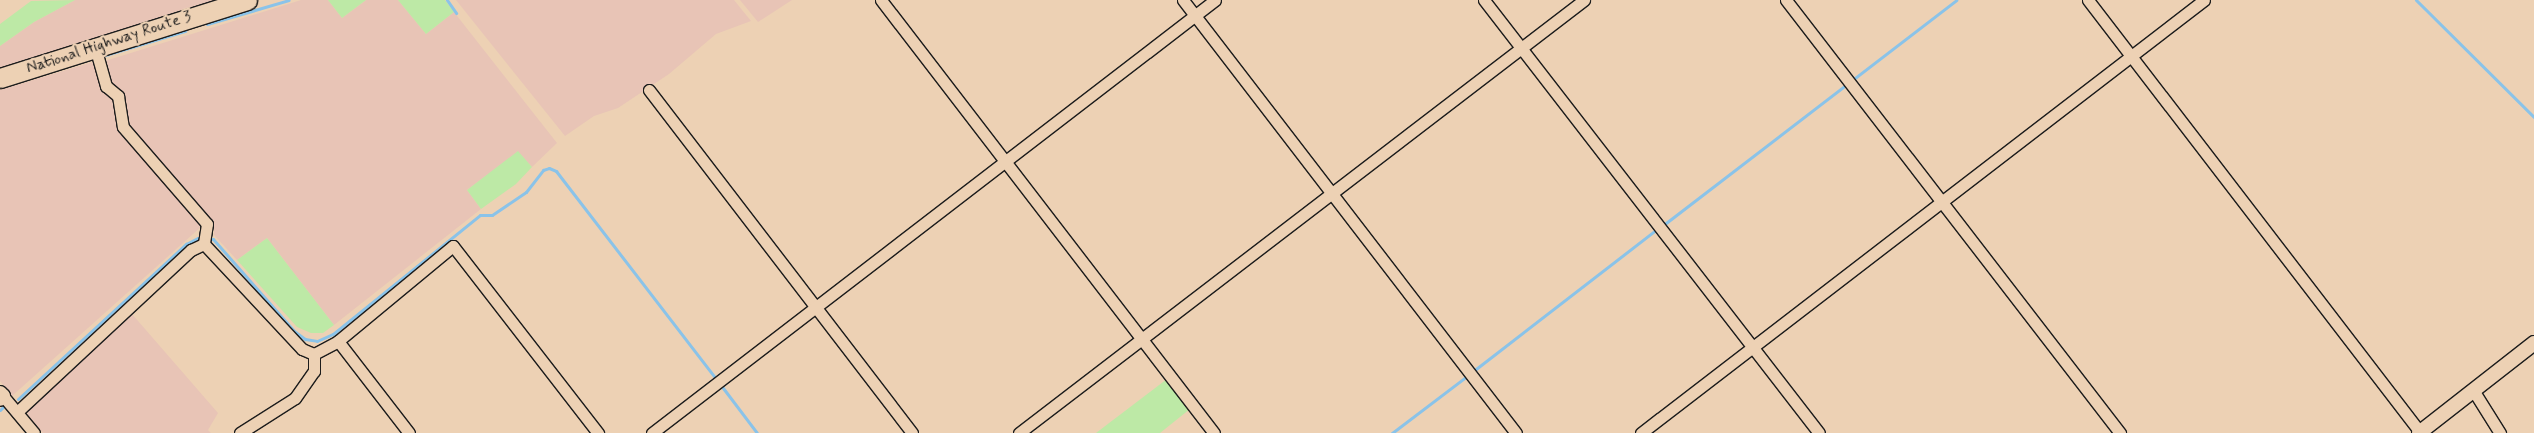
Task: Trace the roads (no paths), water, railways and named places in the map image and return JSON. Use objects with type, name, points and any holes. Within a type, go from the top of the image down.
[{"type":"highway","name":"National Highway Route 3","points":[[0,78],[247,0]]},
{"type":"street","points":[[881,0],[1214,433]]},
{"type":"street","points":[[1183,0],[1516,433]]},
{"type":"street","points":[[652,433],[1215,0]]},
{"type":"street","points":[[1484,0],[1818,433]]},
{"type":"street","points":[[1019,433],[1584,0]]},
{"type":"street","points":[[1786,0],[2120,433]]},
{"type":"street","points":[[2088,0],[2420,432],[2534,343]]},
{"type":"street","points":[[1641,433],[2204,0]]},
{"type":"street","points":[[96,47],[106,86],[118,96],[123,127],[207,224],[206,238],[302,349],[314,354]]},
{"type":"street","points":[[649,90],[912,433]]},
{"type":"street","points":[[17,412],[206,238]]},
{"type":"street","points":[[314,354],[338,340],[453,246],[598,433]]},
{"type":"street","points":[[338,340],[409,433]]},
{"type":"street","points":[[240,433],[295,398],[314,371],[314,354]]},
{"type":"street","points":[[2473,390],[2500,433]]},
{"type":"street","points":[[1,396],[34,433]]},
{"type":"waterway","points":[[207,24],[289,0]]},
{"type":"waterway","points":[[447,0],[456,13]]},
{"type":"waterway","points":[[1662,226],[1956,0]]},
{"type":"waterway","points":[[2416,0],[2534,117]]},
{"type":"waterway","points":[[102,56],[185,31]]},
{"type":"waterway","points":[[18,399],[186,244],[198,238],[213,239],[294,331],[305,339],[317,341],[333,334],[480,215],[492,215],[526,192],[543,170],[549,168],[556,171],[716,379]]},
{"type":"waterway","points":[[1472,372],[1657,229]]},
{"type":"waterway","points":[[1392,433],[1467,376]]},
{"type":"waterway","points":[[720,384],[757,433]]},
{"type":"waterway","points":[[0,410],[3,407]]}]
